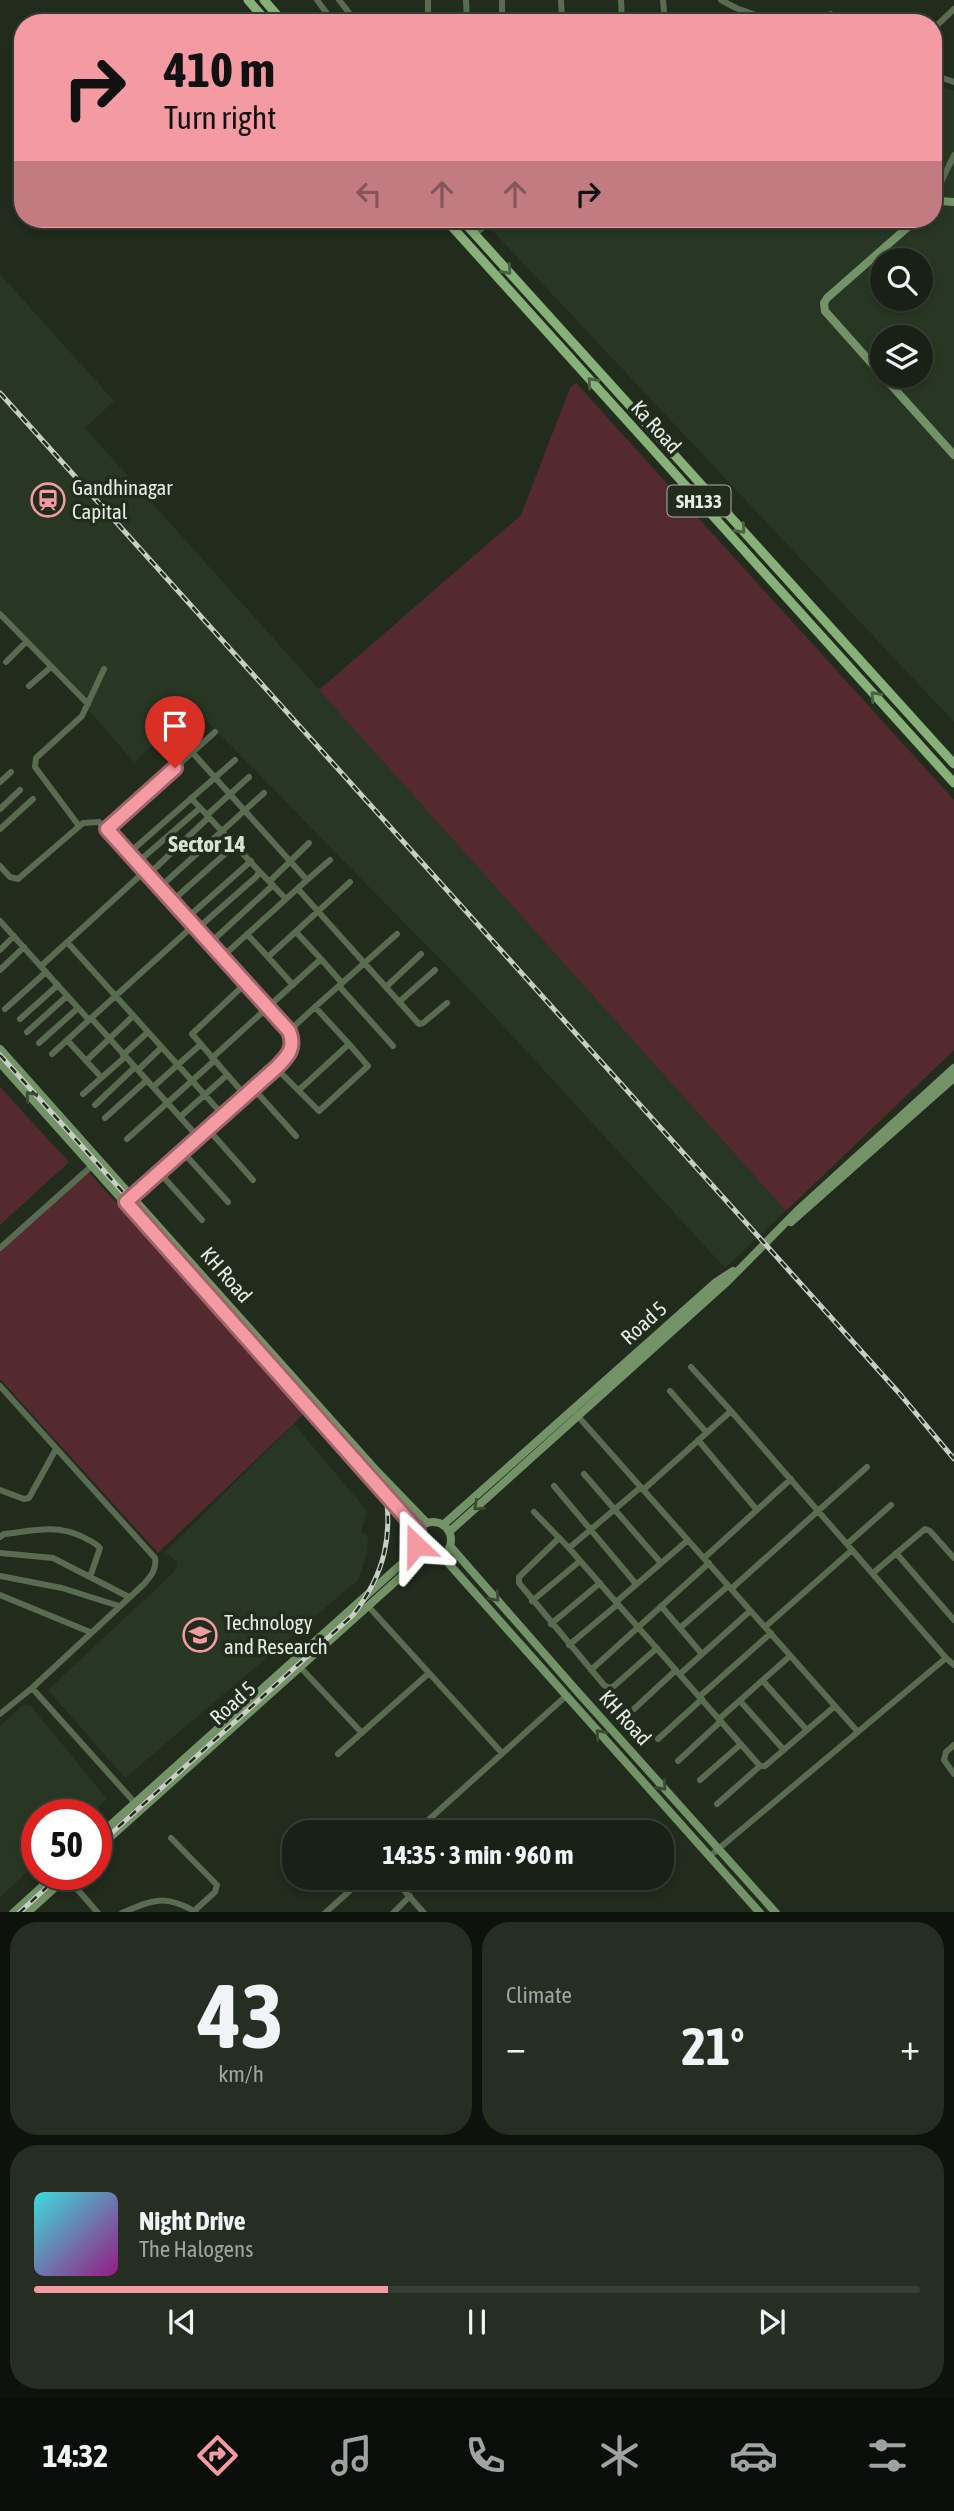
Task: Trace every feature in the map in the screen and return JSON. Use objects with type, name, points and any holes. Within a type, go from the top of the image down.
[{"type":"main road","points":[[248,0],[260,14]]},
{"type":"main road","points":[[264,0],[276,14]]},
{"type":"main road","name":"Ka Road","points":[[453,228],[954,783]]},
{"type":"main road","name":"Ka Road","points":[[469,228],[954,764]]},
{"type":"main road","points":[[870,363],[825,312],[824,303],[907,228]]},
{"type":"main road","points":[[893,388],[954,456]]},
{"type":"main road","points":[[715,518],[724,510]]},
{"type":"main road","points":[[906,730],[916,722]]},
{"type":"main road","name":"KH Road","points":[[0,1049],[95,1162]]},
{"type":"main road","name":"KH Road","points":[[0,1063],[95,1162],[427,1523]]},
{"type":"main road","name":"Road 5","points":[[785,1226],[797,1211],[954,1068]]},
{"type":"main road","name":"Road 5","points":[[446,1528],[716,1282],[746,1262],[801,1215],[954,1078]]},
{"type":"main road","name":"KH Road","points":[[129,1199],[418,1531]]},
{"type":"main road","points":[[435,1522],[446,1528],[450,1546],[442,1555],[425,1556],[418,1549],[418,1531],[427,1523],[435,1522]]},
{"type":"main road","name":"KH Road","points":[[450,1546],[775,1912]]},
{"type":"main road","name":"Road 5","points":[[112,1834],[418,1549]]},
{"type":"main road","name":"KH Road","points":[[442,1555],[760,1912]]},
{"type":"main road","name":"Road 5","points":[[112,1826],[139,1806],[425,1556]]},
{"type":"main road","points":[[14,1912],[38,1890]]},
{"type":"main road","points":[[28,1912],[51,1890]]},
{"type":"street","points":[[339,0],[350,14]]},
{"type":"street","points":[[722,0],[753,14]]},
{"type":"street","points":[[942,181],[954,155]]},
{"type":"street","points":[[475,234],[483,228]]},
{"type":"street","points":[[0,614],[88,704]]},
{"type":"street","points":[[6,662],[26,642]]},
{"type":"street","points":[[29,686],[51,667]]},
{"type":"street","points":[[79,826],[34,763],[36,758],[76,722],[88,704],[104,669]]},
{"type":"street","points":[[107,829],[215,732]]},
{"type":"street","points":[[192,752],[307,880]]},
{"type":"street","points":[[129,853],[235,760]]},
{"type":"street","points":[[0,782],[11,772]]},
{"type":"street","points":[[5,1009],[67,942],[147,873],[249,777]]},
{"type":"street","points":[[12,818],[1,807],[20,790]]},
{"type":"street","points":[[160,887],[264,793]]},
{"type":"street","points":[[191,798],[286,899]]},
{"type":"street","points":[[0,829],[33,799]]},
{"type":"street","points":[[137,863],[200,808]]},
{"type":"street","points":[[0,866],[10,877],[18,879],[79,826],[91,821],[99,822],[289,1031],[292,1039],[291,1051],[276,1068],[129,1199]]},
{"type":"street","points":[[210,943],[309,843]]},
{"type":"street","points":[[172,901],[235,845]]},
{"type":"street","points":[[222,957],[330,860]]},
{"type":"street","points":[[187,918],[251,861]]},
{"type":"street","points":[[52,1054],[195,927],[257,876],[259,870]]},
{"type":"street","points":[[268,957],[350,882]]},
{"type":"street","points":[[298,889],[421,1024],[447,1003]]},
{"type":"street","points":[[1,924],[198,1137]]},
{"type":"street","points":[[296,932],[393,1046]]},
{"type":"street","points":[[247,934],[293,985]]},
{"type":"street","points":[[289,1031],[397,934]]},
{"type":"street","points":[[0,950],[14,936]]},
{"type":"street","points":[[67,942],[222,1114]]},
{"type":"street","points":[[0,970],[24,947]]},
{"type":"street","points":[[386,987],[421,954]]},
{"type":"street","points":[[127,1139],[321,959]]},
{"type":"street","points":[[399,1002],[435,970]]},
{"type":"street","points":[[244,1094],[192,1036],[193,1030],[246,983]]},
{"type":"street","points":[[20,1019],[58,985]]},
{"type":"street","points":[[27,1032],[67,996]]},
{"type":"street","points":[[39,1043],[78,1007]]},
{"type":"street","points":[[276,1068],[319,1111],[368,1066],[315,1007]]},
{"type":"street","points":[[86,1061],[133,1016]]},
{"type":"street","points":[[83,1094],[148,1032]]},
{"type":"street","points":[[67,1040],[101,1077]]},
{"type":"street","points":[[299,1090],[349,1044]]},
{"type":"street","points":[[153,1087],[200,1045]]},
{"type":"street","points":[[95,1105],[162,1048]]},
{"type":"street","points":[[180,1117],[227,1075]]},
{"type":"street","points":[[105,1118],[147,1080]]},
{"type":"street","points":[[252,1087],[296,1136]]},
{"type":"street","points":[[206,1129],[253,1180]]},
{"type":"street","points":[[182,1151],[228,1202]]},
{"type":"street","points":[[0,1248],[95,1162]]},
{"type":"street","points":[[159,1172],[202,1220]]},
{"type":"street","points":[[691,1367],[954,1665]]},
{"type":"street","points":[[0,1385],[155,1558],[154,1571],[150,1577],[33,1688],[0,1714]]},
{"type":"street","points":[[670,1391],[707,1433]]},
{"type":"street","points":[[569,1548],[732,1411]]},
{"type":"street","points":[[575,1413],[858,1732]]},
{"type":"street","points":[[698,1440],[757,1510]]},
{"type":"street","points":[[0,1490],[24,1499],[29,1498],[56,1449]]},
{"type":"street","points":[[680,1628],[867,1467]]},
{"type":"street","points":[[584,1474],[661,1563]]},
{"type":"street","points":[[591,1670],[791,1479]]},
{"type":"street","points":[[554,1486],[636,1584]]},
{"type":"street","points":[[765,1627],[891,1505]]},
{"type":"street","points":[[534,1512],[580,1560],[760,1766]]},
{"type":"street","points":[[0,1537],[4,1534],[56,1528],[68,1530],[96,1543],[100,1548],[90,1577]]},
{"type":"street","points":[[873,1573],[925,1529],[930,1531],[954,1558]]},
{"type":"street","points":[[559,1538],[519,1577],[520,1587],[604,1685],[609,1688],[614,1686],[657,1648]]},
{"type":"street","points":[[569,1645],[688,1540]]},
{"type":"street","points":[[0,1553],[53,1558],[129,1597]]},
{"type":"street","points":[[896,1553],[954,1620]]},
{"type":"street","points":[[533,1601],[580,1560]]},
{"type":"street","points":[[0,1576],[62,1588],[120,1606]]},
{"type":"street","points":[[551,1624],[600,1583]]},
{"type":"street","points":[[0,1595],[90,1633]]},
{"type":"street","points":[[368,1606],[502,1753]]},
{"type":"street","points":[[661,1606],[702,1654]]},
{"type":"street","points":[[634,1709],[750,1611]]},
{"type":"street","points":[[658,1739],[771,1633]]},
{"type":"street","points":[[678,1761],[790,1656]]},
{"type":"street","points":[[710,1856],[946,1658]]},
{"type":"street","points":[[300,1667],[362,1733]]},
{"type":"street","points":[[338,1754],[429,1672]]},
{"type":"street","points":[[764,1681],[806,1729]]},
{"type":"street","points":[[33,1688],[139,1806]]},
{"type":"street","points":[[428,1820],[566,1696]]},
{"type":"street","points":[[740,1701],[784,1750]]},
{"type":"street","points":[[717,1804],[835,1706]]},
{"type":"street","points":[[700,1780],[741,1744]]},
{"type":"street","points":[[954,1745],[946,1752],[944,1760],[954,1774]]},
{"type":"street","points":[[125,1912],[158,1899],[170,1900],[195,1912],[215,1892],[217,1885],[171,1838]]},
{"type":"street","points":[[79,1890],[97,1912]]},
{"type":"street","points":[[326,1912],[351,1890]]},
{"type":"street","points":[[404,1890],[423,1912]]},
{"type":"street","points":[[394,1912],[410,1896]]},
{"type":"shaded area","points":[[942,86],[954,91],[954,722],[490,228],[942,228]]},
{"type":"shaded area","points":[[0,274],[114,401],[85,428],[786,1211],[725,1268],[474,994],[195,709],[134,762],[0,610]]},
{"type":"shaded area","points":[[576,383],[954,800],[954,1050],[786,1211],[319,690],[521,515],[570,388]]},
{"type":"shaded area","points":[[0,1087],[69,1162],[0,1225]]},
{"type":"shaded area","points":[[86,1169],[304,1414],[158,1553],[0,1379],[0,1246]]},
{"type":"shaded area","name":"Technology and Research","points":[[294,1424],[367,1511],[361,1532],[368,1536],[367,1552],[358,1580],[125,1778],[48,1690],[174,1572],[178,1562],[165,1552]]},
{"type":"shaded area","points":[[23,1705],[30,1705],[107,1799],[21,1799],[21,1878],[0,1897],[0,1726]]},
{"type":"railway","points":[[0,393],[899,1393],[954,1459]]},
{"type":"railway","points":[[0,1055],[384,1483],[387,1502],[387,1536],[380,1569],[353,1615],[112,1833]]},
{"type":"railway","points":[[20,1912],[44,1890]]},
{"type":"place","name":"Gandhinagar Capital","points":[[48,500]]},
{"type":"place","name":"Technology and Research","points":[[200,1635]]},
{"type":"district","name":"Sector 14","points":[[207,844]]},
{"type":"route","points":[[175,768],[107,829],[289,1031],[293,1045],[276,1068],[126,1202],[418,1531],[416,1545]]}]
